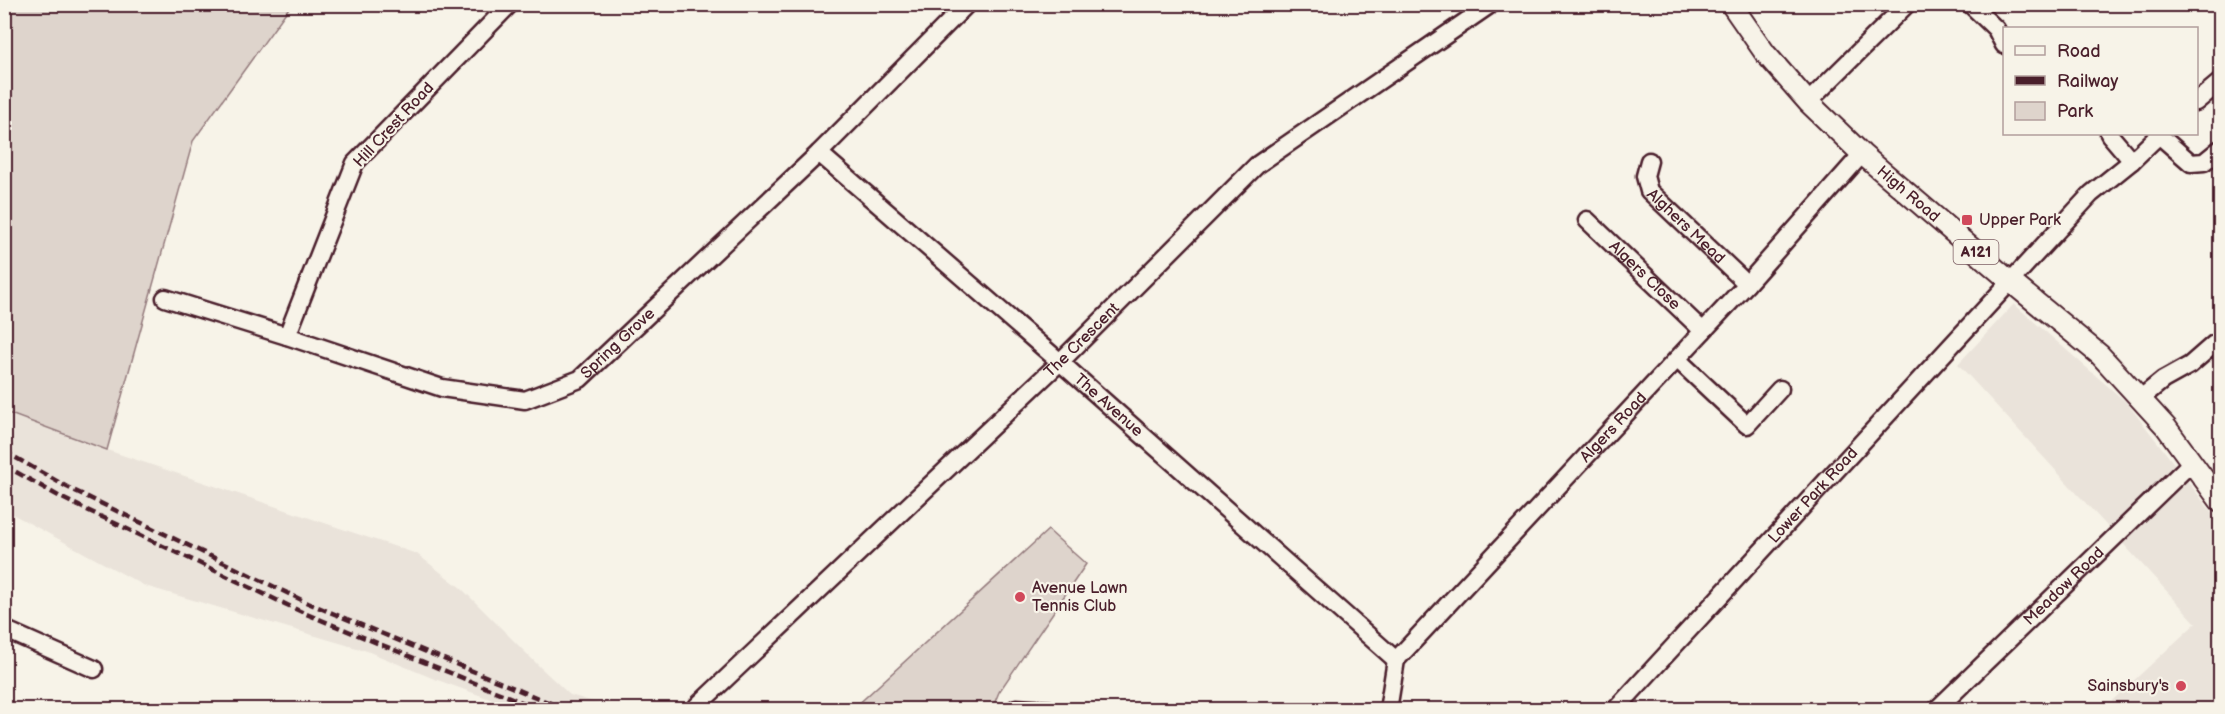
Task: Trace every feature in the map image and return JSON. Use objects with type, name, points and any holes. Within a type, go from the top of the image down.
[{"type":"main road","name":"High Road","points":[[1731,4],[1765,53],[1808,102],[1862,154],[2100,355],[2141,398],[2220,501]]},
{"type":"street","name":"Hill Crest Road","points":[[287,336],[355,163],[510,4]]},
{"type":"street","name":"Spring Grove","points":[[165,298],[442,388],[525,400],[580,379],[819,153],[967,4]]},
{"type":"street","name":"The Crescent","points":[[697,706],[1060,362],[1257,165],[1491,4]]},
{"type":"street","points":[[1808,102],[1907,4]]},
{"type":"street","points":[[1970,4],[1996,29],[2003,43]]},
{"type":"street","points":[[2198,100],[2220,82]]},
{"type":"street","points":[[2110,135],[2132,161]]},
{"type":"street","points":[[2011,282],[2091,194],[2132,161],[2158,135]]},
{"type":"street","points":[[2160,135],[2191,163],[2204,162],[2220,149]]},
{"type":"street","name":"The Avenue","points":[[819,153],[1060,362],[1396,660]]},
{"type":"street","name":"Algers Road","points":[[1396,660],[1747,284],[1862,154]]},
{"type":"street","name":"Alghers Mead","points":[[1649,161],[1644,176],[1649,191],[1747,284]]},
{"type":"street","name":"Algers Close","points":[[1587,220],[1703,331]]},
{"type":"street","name":"Lower Park Road","points":[[1615,710],[2011,282]]},
{"type":"street","points":[[2141,398],[2163,380],[2190,365],[2214,344],[2220,342]]},
{"type":"street","points":[[1677,359],[1747,425],[1780,389]]},
{"type":"street","name":"Meadow Road","points":[[1936,710],[2192,462]]},
{"type":"street","points":[[4,629],[93,669]]},
{"type":"street","points":[[1388,710],[1396,660]]},
{"type":"street","points":[[1016,708],[1050,710]]},
{"type":"shaded area","points":[[2014,304],[2127,403],[2220,523],[2220,709],[2103,709],[2196,623],[1958,364]]},
{"type":"shaded area","points":[[4,412],[107,450],[417,554],[461,588],[570,695],[618,709],[518,709],[432,678],[367,651],[145,586],[5,510]]},
{"type":"green space","points":[[4,5],[291,5],[193,141],[107,450],[5,412]]},
{"type":"green space","name":"Avenue Lawn Tennis Club","points":[[1048,530],[1086,564],[999,692],[992,709],[853,709]]},
{"type":"railway","points":[[4,451],[67,487],[308,603],[567,710]]},
{"type":"railway","points":[[4,465],[62,498],[304,613],[541,710]]},
{"type":"place","name":"Upper Park","points":[[1967,220]]},
{"type":"place","name":"Avenue Lawn Tennis Club","points":[[1020,597]]},
{"type":"place","name":"Sainsbury's","points":[[2181,686]]}]
